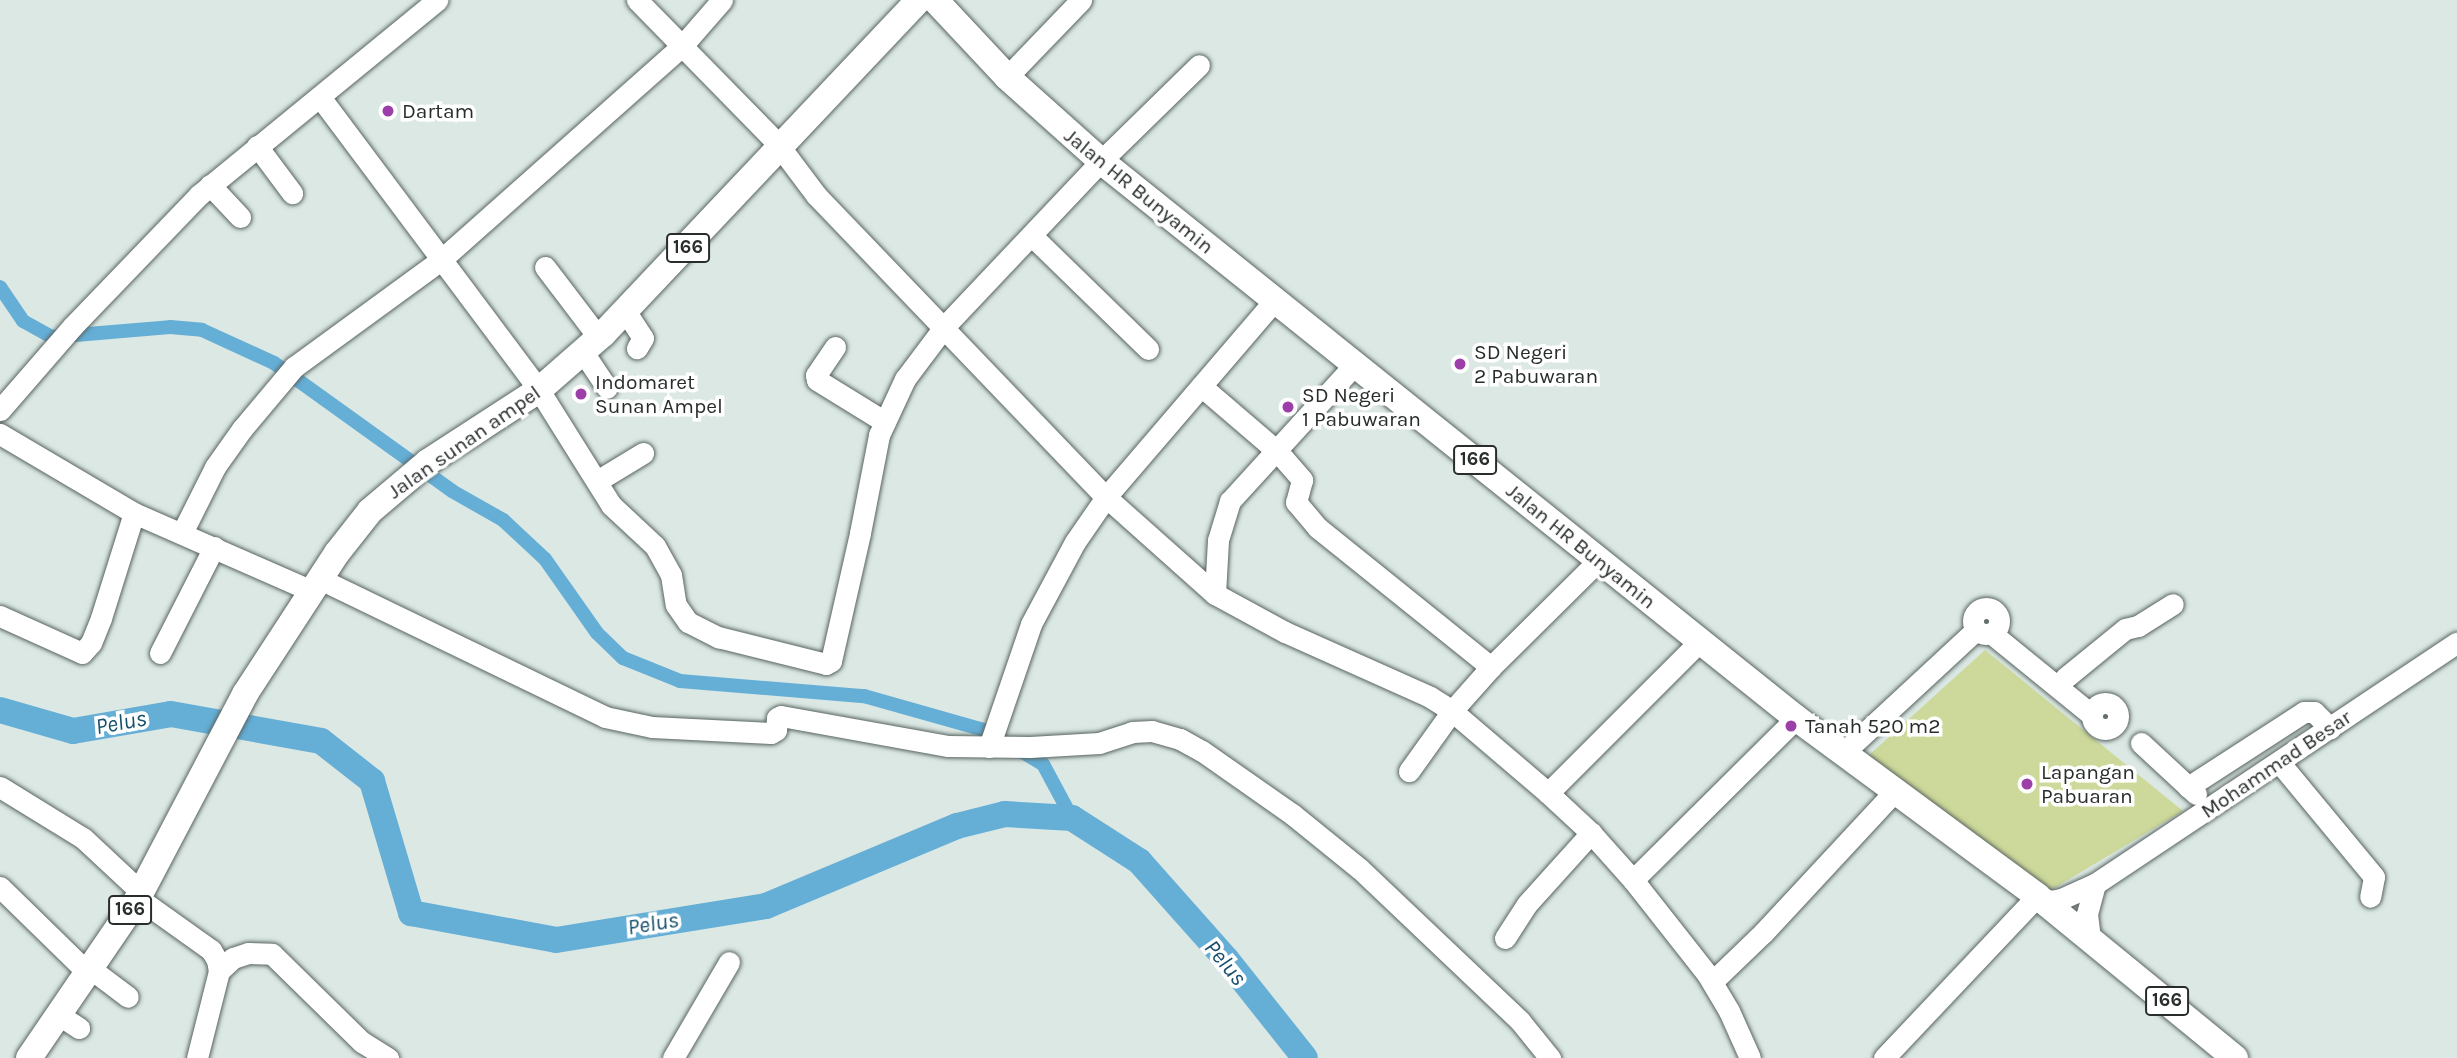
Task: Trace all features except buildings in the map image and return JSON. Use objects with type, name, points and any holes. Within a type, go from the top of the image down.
[{"type":"main road","name":"Jalan sunan ampel","points":[[29,1058],[69,1022],[90,971],[139,895],[245,694],[316,585],[370,511],[428,463],[539,390],[591,345],[626,312],[919,0]]},
{"type":"main road","name":"Jalan HR Bunyamin","points":[[935,0],[1007,77],[1101,161],[1796,718],[2037,896]]},
{"type":"main road","name":"166","points":[[2037,896],[2235,1058]]},
{"type":"street","points":[[0,410],[66,334],[210,185],[437,0]]},
{"type":"street","points":[[637,0],[780,147],[816,195],[1106,497],[1215,594],[1285,632],[1430,697],[1452,711],[1591,833],[1633,880],[1712,982],[1729,1011],[1750,1058]]},
{"type":"street","points":[[181,533],[215,467],[286,374],[442,258],[682,46],[722,0]]},
{"type":"street","points":[[1007,77],[1081,0]]},
{"type":"street","points":[[320,97],[539,390],[611,505],[655,546],[671,575],[676,605],[688,622],[718,637],[826,664],[832,657],[879,435],[905,379],[944,327],[1101,161],[1199,65]]},
{"type":"street","points":[[257,146],[292,192]]},
{"type":"street","points":[[210,185],[240,217]]},
{"type":"street","points":[[1032,236],[1148,349]]},
{"type":"street","points":[[545,267],[591,345],[607,388]]},
{"type":"street","points":[[989,747],[1031,624],[1075,542],[1106,497],[1274,301]]},
{"type":"street","points":[[626,312],[643,338],[637,348]]},
{"type":"street","points":[[835,347],[816,375],[817,380],[885,422]]},
{"type":"street","points":[[1215,594],[1218,540],[1230,501],[1240,486],[1278,452],[1354,364]]},
{"type":"street","points":[[1201,386],[1278,452],[1302,480],[1296,502],[1318,528],[1491,667]]},
{"type":"street","points":[[0,433],[134,513],[214,547],[316,585],[612,719],[652,727],[771,733],[776,730],[776,718],[781,716],[948,746],[1099,743],[1132,732],[1152,731],[1180,739],[1202,751],[1292,814],[1360,869],[1520,1021],[1550,1058]]},
{"type":"street","points":[[597,481],[643,453]]},
{"type":"street","points":[[0,616],[82,653],[91,643],[101,618],[134,513]]},
{"type":"street","points":[[160,653],[214,547]]},
{"type":"street","points":[[1409,771],[1452,711],[1491,667],[1598,561]]},
{"type":"street","points":[[2065,678],[2125,629],[2138,626],[2173,604]]},
{"type":"street","points":[[1988,630],[2065,678],[2095,710],[1988,630]]},
{"type":"street","points":[[1842,754],[1988,630]]},
{"type":"street","points":[[1548,793],[1700,641]]},
{"type":"street","name":"Mohammad Besar","points":[[2095,884],[2457,643]]},
{"type":"street","points":[[2188,787],[2304,712],[2314,712],[2330,728]]},
{"type":"street","points":[[1633,880],[1796,718]]},
{"type":"street","points":[[2141,743],[2210,808]]},
{"type":"street","points":[[2279,762],[2374,877],[2370,897]]},
{"type":"street","points":[[0,787],[83,838],[139,895],[211,950],[219,971]]},
{"type":"street","points":[[1712,982],[1763,933],[1895,791]]},
{"type":"street","points":[[1505,939],[1527,905],[1591,833]]},
{"type":"street","points":[[1884,1058],[2037,896],[2050,901],[2061,900],[2095,884]]},
{"type":"street","points":[[2095,884],[2087,914],[2090,937],[2098,946]]},
{"type":"street","points":[[0,887],[90,971],[128,997]]},
{"type":"street","points":[[197,1058],[219,971],[233,958],[248,953],[272,954],[362,1042],[388,1058]]},
{"type":"street","points":[[673,1058],[729,962]]},
{"type":"green space","name":"Lapangan Pabuaran","points":[[1985,650],[2183,811],[2051,890],[1868,756]]},
{"type":"waterway","points":[[0,287],[23,321],[52,337],[170,327],[202,330],[274,363],[452,491],[503,520],[545,559],[597,633],[623,658],[680,681],[864,696],[988,731],[998,737]]},
{"type":"waterway","name":"Pelus","points":[[0,710],[73,731],[171,714],[321,741],[372,781],[411,913],[556,940],[766,906],[957,826],[1005,814],[1072,818],[1139,861],[1227,960],[1305,1058]]},
{"type":"waterway","points":[[1016,748],[1043,764],[1072,818]]},
{"type":"place","name":"Dartam","points":[[388,111]]},
{"type":"place","name":"SD Negeri 2 Pabuwaran","points":[[1460,364]]},
{"type":"place","name":"Indomaret Sunan Ampel","points":[[581,394]]},
{"type":"place","name":"SD Negeri 1 Pabuwaran","points":[[1288,407]]},
{"type":"place","name":"Tanah 520 m2","points":[[1791,726]]},
{"type":"place","name":"Lapangan Pabuaran","points":[[2027,784]]}]
